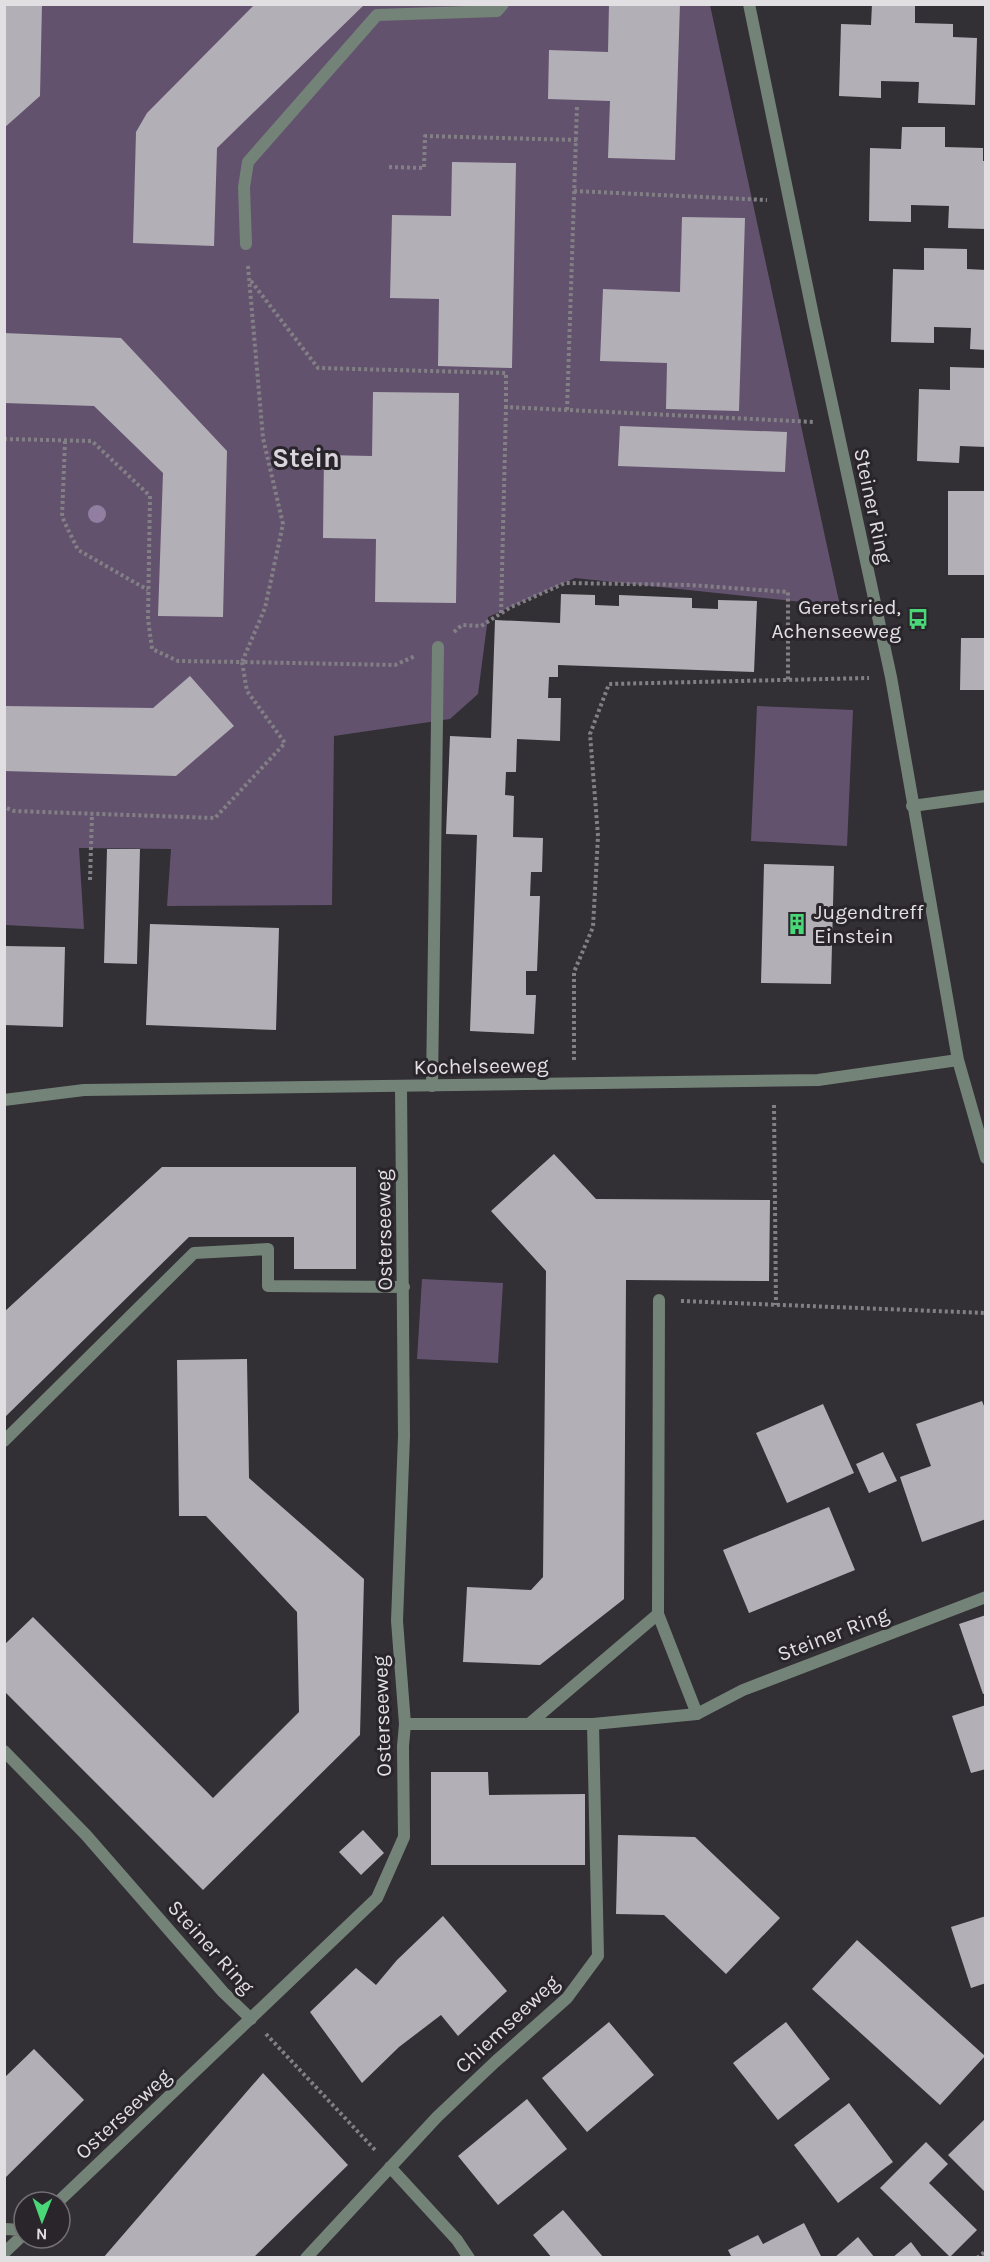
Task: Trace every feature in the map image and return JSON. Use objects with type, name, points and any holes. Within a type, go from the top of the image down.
[{"type":"street","points":[[246,244],[244,187],[248,162],[377,15],[497,11],[503,4]]},
{"type":"street","name":"Steiner Ring","points":[[749,4],[891,677],[958,1060],[986,1158]]},
{"type":"street","points":[[432,1086],[438,647]]},
{"type":"street","points":[[912,807],[986,796]]},
{"type":"street","name":"Kochelseeweg","points":[[4,1100],[84,1090],[818,1080],[958,1060]]},
{"type":"street","name":"Osterseeweg","points":[[71,2190],[377,1898],[404,1837],[403,1746],[405,1724],[397,1621],[404,1436],[401,1086]]},
{"type":"street","points":[[4,1441],[194,1253],[268,1249],[268,1286],[404,1287]]},
{"type":"street","points":[[405,1724],[593,1724],[697,1714],[658,1614],[659,1300]]},
{"type":"street","name":"Steiner Ring","points":[[697,1714],[743,1690],[986,1597]]},
{"type":"street","points":[[529,1724],[658,1614]]},
{"type":"street","name":"Chiemseeweg","points":[[306,2258],[437,2117],[567,1998],[598,1956],[593,1724]]},
{"type":"street","name":"Steiner Ring","points":[[4,1751],[86,1835],[223,1992],[252,2019]]},
{"type":"street","points":[[390,2167],[457,2240],[470,2258]]},
{"type":"path","points":[[567,410],[577,105]]},
{"type":"path","points":[[389,167],[424,168],[425,136],[577,140]]},
{"type":"path","points":[[574,191],[789,201]]},
{"type":"path","points":[[4,807],[14,811],[215,818],[285,743],[247,691],[242,662],[265,608],[283,524],[263,438],[246,244]]},
{"type":"path","points":[[249,279],[318,368],[506,373],[501,614]]},
{"type":"path","points":[[506,407],[836,423]]},
{"type":"path","points":[[4,440],[92,441],[150,496],[148,619],[152,648],[178,661],[395,665],[438,647],[462,626],[481,626],[565,583],[690,585],[788,592],[788,680]]},
{"type":"path","points":[[65,441],[62,517],[78,550],[148,590]]},
{"type":"path","points":[[575,1085],[574,972],[593,927],[598,836],[590,734],[609,684],[891,677]]},
{"type":"path","points":[[90,880],[92,814]]},
{"type":"path","points":[[774,1081],[776,1305]]},
{"type":"path","points":[[659,1300],[986,1313]]},
{"type":"path","name":"Steiner Ring","points":[[252,2019],[390,2167]]},
{"type":"path","points":[[977,2258],[986,2251]]},
{"type":"shaded area","points":[[5,5],[710,5],[840,606],[575,578],[488,617],[478,694],[450,719],[334,736],[332,905],[167,906],[171,849],[79,848],[84,929],[5,925]]},
{"type":"shaded area","points":[[757,706],[853,710],[847,846],[751,841]]},
{"type":"shaded area","points":[[422,1279],[503,1283],[498,1363],[417,1359]]},
{"type":"building","points":[[4,4],[42,4],[40,96],[4,128]]},
{"type":"building","points":[[255,4],[365,4],[217,148],[214,246],[133,243],[136,132],[147,113]]},
{"type":"building","points":[[609,4],[680,4],[675,160],[608,158],[610,101],[548,99],[549,50],[608,52]]},
{"type":"building","points":[[872,4],[915,4],[915,23],[953,24],[953,37],[977,38],[975,105],[918,103],[919,82],[881,81],[881,98],[839,96],[841,24],[871,25]]},
{"type":"building","points":[[902,127],[945,127],[945,147],[983,148],[983,161],[986,161],[986,229],[948,228],[949,206],[911,205],[911,222],[869,221],[870,148],[901,149]]},
{"type":"building","points":[[452,162],[516,163],[512,368],[438,366],[439,299],[390,298],[392,215],[451,216]]},
{"type":"building","points":[[682,217],[745,218],[739,411],[666,409],[667,363],[600,361],[603,289],[680,292]]},
{"type":"building","points":[[924,248],[967,249],[967,269],[986,270],[986,350],[970,349],[971,328],[934,327],[934,343],[891,342],[893,269],[924,270]]},
{"type":"building","points":[[4,333],[121,338],[227,451],[223,617],[158,616],[163,473],[94,406],[4,403]]},
{"type":"building","points":[[950,367],[986,368],[986,447],[960,446],[959,463],[917,461],[919,389],[950,390]]},
{"type":"building","points":[[373,392],[459,393],[456,603],[375,602],[376,539],[323,538],[324,455],[372,456]]},
{"type":"building","points":[[620,426],[787,432],[785,472],[618,466]]},
{"type":"building","points":[[948,491],[986,491],[986,575],[948,575]]},
{"type":"building","points":[[561,594],[595,595],[595,605],[619,606],[619,595],[692,598],[692,608],[718,609],[718,600],[757,601],[754,672],[558,665],[558,677],[549,677],[548,698],[561,698],[560,741],[517,739],[516,772],[506,772],[505,795],[514,796],[513,837],[543,838],[542,872],[531,872],[530,896],[540,896],[537,971],[526,971],[526,995],[536,995],[534,1034],[470,1031],[477,835],[446,834],[450,736],[491,738],[495,620],[560,623]]},
{"type":"building","points":[[961,638],[986,638],[986,690],[960,690]]},
{"type":"building","points":[[190,676],[234,726],[176,776],[4,771],[4,706],[153,708]]},
{"type":"building","points":[[107,849],[140,849],[137,964],[104,963]]},
{"type":"building","name":"Jugendtreff Einstein","points":[[764,864],[834,866],[831,984],[761,983]]},
{"type":"building","points":[[150,924],[279,928],[276,1030],[146,1025]]},
{"type":"building","points":[[4,946],[65,947],[63,1027],[4,1025]]},
{"type":"building","points":[[554,1154],[596,1199],[770,1200],[769,1281],[626,1280],[624,1599],[540,1665],[463,1662],[467,1587],[531,1590],[543,1577],[546,1271],[491,1211]]},
{"type":"building","points":[[162,1167],[356,1167],[356,1269],[294,1269],[294,1237],[189,1237],[4,1418],[4,1312]]},
{"type":"building","points":[[247,1359],[249,1478],[364,1579],[360,1735],[203,1890],[4,1691],[4,1645],[33,1617],[213,1798],[299,1712],[297,1612],[206,1516],[179,1516],[177,1360]]},
{"type":"building","points":[[982,1401],[986,1411],[986,1519],[922,1542],[900,1477],[931,1466],[916,1424]]},
{"type":"building","points":[[823,1404],[854,1473],[787,1503],[756,1433]]},
{"type":"building","points":[[883,1452],[897,1481],[869,1493],[856,1464]]},
{"type":"building","points":[[829,1507],[855,1570],[749,1613],[723,1550]]},
{"type":"building","points":[[986,1615],[986,1693],[983,1694],[959,1624]]},
{"type":"building","points":[[986,1705],[986,1769],[971,1773],[952,1716]]},
{"type":"building","points":[[431,1772],[488,1772],[489,1795],[585,1794],[585,1865],[431,1865]]},
{"type":"building","points":[[363,1830],[384,1853],[361,1875],[339,1852]]},
{"type":"building","points":[[618,1835],[695,1837],[780,1918],[726,1974],[664,1915],[616,1914]]},
{"type":"building","points":[[443,1916],[507,1991],[458,2036],[441,2015],[399,2047],[362,2083],[310,2012],[356,1968],[376,1985],[397,1960]]},
{"type":"building","points":[[986,1916],[986,1983],[971,1988],[951,1927]]},
{"type":"building","points":[[857,1940],[985,2056],[940,2105],[812,1989]]},
{"type":"building","points":[[609,2022],[654,2075],[587,2132],[542,2078]]},
{"type":"building","points":[[786,2022],[830,2079],[778,2120],[733,2063]]},
{"type":"building","points":[[34,2049],[84,2100],[4,2179],[4,2078]]},
{"type":"building","points":[[263,2073],[348,2165],[253,2258],[103,2258]]},
{"type":"building","points":[[527,2099],[567,2149],[498,2205],[458,2156]]},
{"type":"building","points":[[849,2103],[893,2162],[838,2203],[794,2145]]},
{"type":"building","points":[[986,2118],[986,2193],[948,2155]]},
{"type":"building","points":[[926,2142],[948,2164],[929,2183],[977,2230],[950,2257],[880,2188]]},
{"type":"building","points":[[563,2210],[604,2258],[552,2258],[533,2235]]},
{"type":"building","points":[[804,2223],[822,2258],[732,2258],[728,2250],[758,2235],[763,2244]]},
{"type":"building","points":[[858,2237],[875,2258],[834,2258]]},
{"type":"building","points":[[911,2242],[923,2258],[892,2258]]},
{"type":"place","name":"Geretsried, Achenseeweg","points":[[918,619]]},
{"type":"place","name":"Jugendtreff Einstein","points":[[797,924]]},
{"type":"district","name":"Stein","points":[[306,458]]}]
